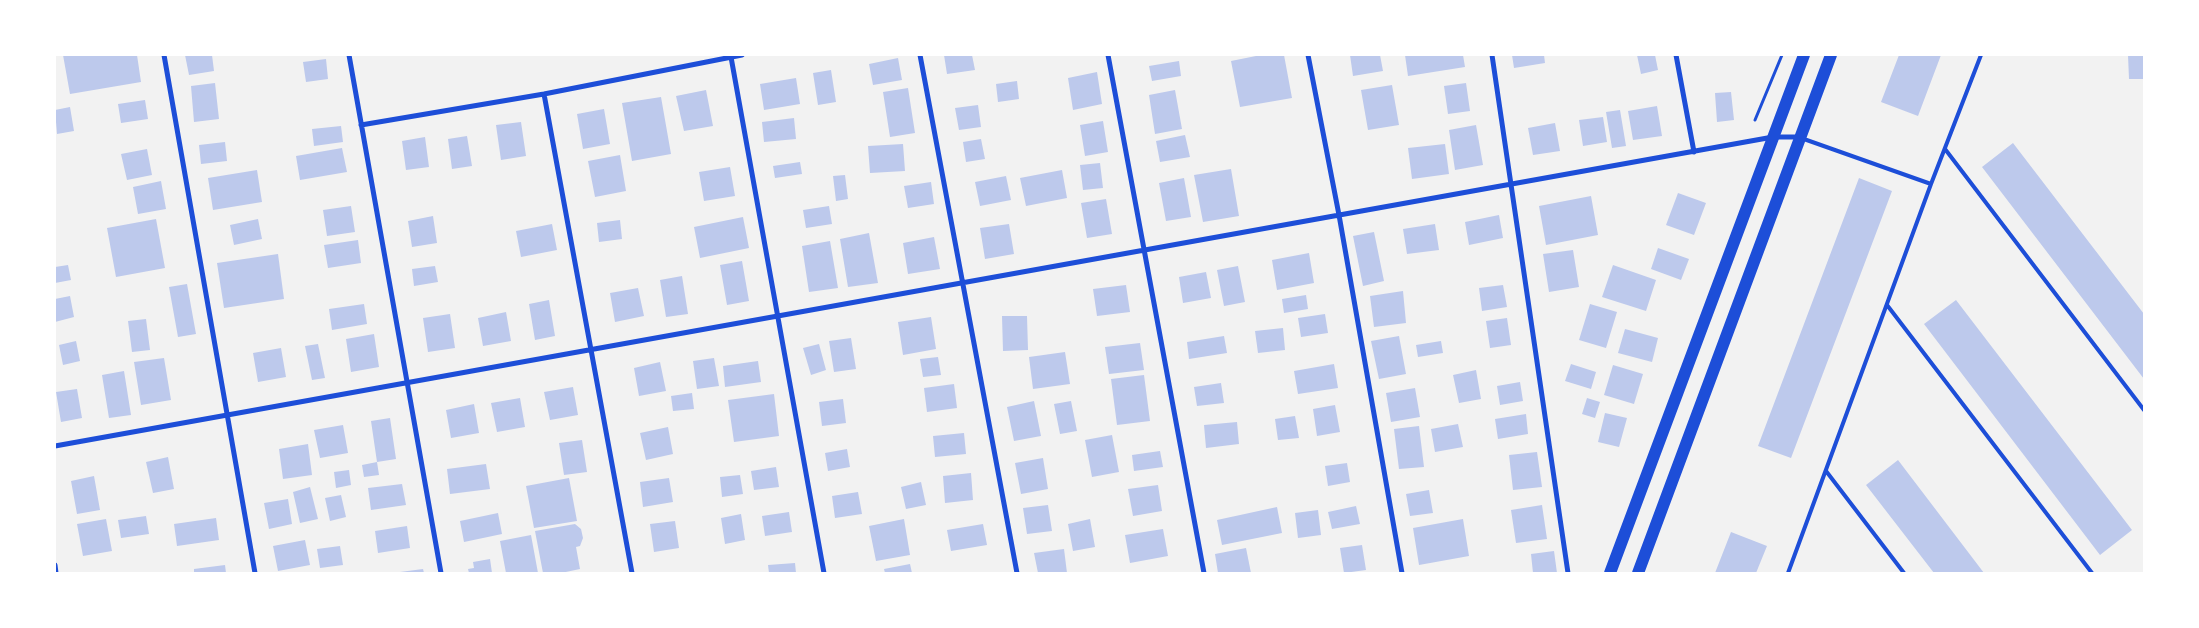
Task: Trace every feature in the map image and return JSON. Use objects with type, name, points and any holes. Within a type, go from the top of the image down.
[{"type":"main road","points":[[1610,573],[1804,55]]},
{"type":"main road","points":[[1638,573],[1831,55]]},
{"type":"street","points":[[164,55],[255,573]]},
{"type":"street","points":[[349,55],[441,573]]},
{"type":"street","points":[[361,125],[544,94],[742,55]]},
{"type":"street","points":[[920,55],[1016,573]]},
{"type":"street","points":[[1108,55],[1204,573]]},
{"type":"street","points":[[1308,55],[1339,215],[1402,573]]},
{"type":"street","points":[[1492,55],[1568,573]]},
{"type":"street","points":[[1676,55],[1694,152]]},
{"type":"street","points":[[730,57],[824,573]]},
{"type":"street","points":[[544,94],[632,573]]},
{"type":"street","points":[[55,446],[1773,137],[1800,137]]},
{"type":"street","points":[[55,565],[56,573]]},
{"type":"lane","points":[[1788,573],[1931,184],[1981,55]]},
{"type":"lane","points":[[1800,137],[1931,184]]},
{"type":"lane","points":[[1945,149],[2144,410]]},
{"type":"lane","points":[[1887,305],[2092,573]]},
{"type":"lane","points":[[1826,471],[1904,573]]},
{"type":"path","points":[[1756,120],[1782,55]]},
{"type":"building","points":[[63,55],[137,55],[141,82],[70,94]]},
{"type":"building","points":[[185,55],[212,55],[214,71],[189,75]]},
{"type":"building","points":[[944,55],[972,55],[975,70],[947,74]]},
{"type":"building","points":[[1261,55],[1284,55],[1292,98],[1240,107],[1231,61]]},
{"type":"building","points":[[1350,55],[1380,55],[1383,71],[1353,76]]},
{"type":"building","points":[[1405,55],[1463,55],[1465,67],[1408,76]]},
{"type":"building","points":[[1512,55],[1544,55],[1545,63],[1514,68]]},
{"type":"building","points":[[1637,55],[1655,55],[1658,70],[1641,74]]},
{"type":"building","points":[[1899,55],[1941,55],[1918,116],[1881,102]]},
{"type":"building","points":[[2128,55],[2144,55],[2144,79],[2129,79]]},
{"type":"building","points":[[898,58],[902,80],[873,85],[869,64]]},
{"type":"building","points":[[326,59],[328,79],[306,82],[303,62]]},
{"type":"building","points":[[1179,61],[1181,76],[1152,81],[1149,66]]},
{"type":"building","points":[[831,70],[836,102],[818,105],[813,73]]},
{"type":"building","points":[[1097,72],[1102,104],[1073,110],[1068,78]]},
{"type":"building","points":[[796,78],[800,104],[764,110],[760,84]]},
{"type":"building","points":[[1017,81],[1019,99],[998,102],[996,84]]},
{"type":"building","points":[[215,83],[219,119],[194,122],[191,86]]},
{"type":"building","points":[[1466,83],[1470,111],[1448,114],[1444,86]]},
{"type":"building","points":[[1392,85],[1399,125],[1368,130],[1361,90]]},
{"type":"building","points":[[908,88],[915,133],[890,137],[883,92]]},
{"type":"building","points":[[706,90],[713,126],[684,131],[676,96]]},
{"type":"building","points":[[1175,90],[1182,129],[1155,134],[1149,95]]},
{"type":"building","points":[[1731,92],[1734,120],[1717,122],[1715,93]]},
{"type":"building","points":[[661,97],[671,154],[632,161],[622,103]]},
{"type":"building","points":[[145,100],[148,119],[121,123],[118,104]]},
{"type":"building","points":[[978,105],[981,127],[959,130],[955,108]]},
{"type":"building","points":[[1657,106],[1662,136],[1633,140],[1628,111]]},
{"type":"building","points":[[70,107],[74,131],[57,134],[55,110]]},
{"type":"building","points":[[604,109],[610,144],[583,149],[577,114]]},
{"type":"building","points":[[1620,110],[1626,146],[1612,148],[1606,112]]},
{"type":"building","points":[[1603,117],[1607,142],[1583,146],[1579,120]]},
{"type":"building","points":[[794,118],[796,139],[764,142],[762,122]]},
{"type":"building","points":[[1103,121],[1108,152],[1085,156],[1080,125]]},
{"type":"building","points":[[521,122],[526,156],[501,160],[496,125]]},
{"type":"building","points":[[1555,123],[1560,151],[1533,155],[1528,128]]},
{"type":"building","points":[[1476,125],[1483,165],[1455,170],[1449,130]]},
{"type":"building","points":[[341,126],[343,142],[314,146],[312,129]]},
{"type":"building","points":[[1185,135],[1190,157],[1160,162],[1156,141]]},
{"type":"building","points":[[467,136],[472,166],[452,169],[448,139]]},
{"type":"building","points":[[425,137],[429,167],[406,170],[402,141]]},
{"type":"building","points":[[981,139],[985,159],[966,162],[963,142]]},
{"type":"building","points":[[225,142],[227,161],[201,164],[199,145]]},
{"type":"building","points":[[2013,143],[2144,314],[2144,379],[1982,167]]},
{"type":"building","points":[[903,144],[905,171],[870,173],[868,146]]},
{"type":"building","points":[[1445,144],[1449,174],[1412,179],[1408,148]]},
{"type":"building","points":[[342,148],[347,172],[300,180],[296,156]]},
{"type":"building","points":[[147,149],[152,175],[127,180],[121,154]]},
{"type":"building","points":[[620,155],[626,191],[595,197],[588,161]]},
{"type":"building","points":[[800,162],[802,174],[775,178],[773,166]]},
{"type":"building","points":[[1100,163],[1103,188],[1083,190],[1080,165]]},
{"type":"building","points":[[730,167],[735,196],[704,201],[699,172]]},
{"type":"building","points":[[1231,169],[1239,216],[1203,222],[1194,175]]},
{"type":"building","points":[[257,170],[262,202],[213,210],[208,178]]},
{"type":"building","points":[[1062,170],[1067,198],[1026,206],[1020,178]]},
{"type":"building","points":[[845,175],[848,199],[836,201],[833,176]]},
{"type":"building","points":[[1006,176],[1011,200],[980,206],[975,182]]},
{"type":"building","points":[[1184,178],[1191,217],[1166,221],[1159,183]]},
{"type":"building","points":[[1859,178],[1892,191],[1791,458],[1758,446]]},
{"type":"building","points":[[161,181],[166,209],[138,214],[133,187]]},
{"type":"building","points":[[931,182],[934,204],[908,208],[904,186]]},
{"type":"building","points":[[1678,193],[1706,203],[1694,235],[1666,225]]},
{"type":"building","points":[[1591,196],[1598,235],[1546,245],[1539,206]]},
{"type":"building","points":[[1106,199],[1112,234],[1087,238],[1081,203]]},
{"type":"building","points":[[351,206],[355,232],[327,236],[323,210]]},
{"type":"building","points":[[829,206],[832,224],[806,228],[803,210]]},
{"type":"building","points":[[1499,215],[1503,238],[1469,245],[1465,222]]},
{"type":"building","points":[[433,216],[437,243],[412,247],[408,221]]},
{"type":"building","points":[[743,217],[749,248],[700,258],[694,227]]},
{"type":"building","points":[[156,219],[165,268],[116,277],[107,228]]},
{"type":"building","points":[[258,219],[262,239],[234,245],[230,225]]},
{"type":"building","points":[[620,220],[622,239],[599,242],[597,223]]},
{"type":"building","points":[[552,224],[557,250],[521,257],[516,231]]},
{"type":"building","points":[[1009,224],[1014,254],[985,259],[980,228]]},
{"type":"building","points":[[1435,224],[1439,250],[1407,254],[1403,229]]},
{"type":"building","points":[[1374,232],[1384,281],[1363,286],[1353,236]]},
{"type":"building","points":[[869,233],[878,283],[848,287],[840,239]]},
{"type":"building","points":[[934,237],[940,269],[908,274],[903,243]]},
{"type":"building","points":[[358,240],[361,263],[328,268],[324,245]]},
{"type":"building","points":[[830,241],[838,288],[809,292],[802,246]]},
{"type":"building","points":[[1658,248],[1689,259],[1681,280],[1651,269]]},
{"type":"building","points":[[1573,250],[1579,287],[1549,292],[1543,254]]},
{"type":"building","points":[[1309,253],[1314,283],[1277,290],[1272,260]]},
{"type":"building","points":[[278,254],[284,299],[224,308],[217,263]]},
{"type":"building","points":[[742,261],[749,301],[727,305],[720,265]]},
{"type":"building","points":[[68,265],[71,280],[55,283],[55,267]]},
{"type":"building","points":[[1613,265],[1656,280],[1646,311],[1602,297]]},
{"type":"building","points":[[435,266],[438,282],[414,286],[412,269]]},
{"type":"building","points":[[1238,266],[1245,302],[1224,306],[1217,270]]},
{"type":"building","points":[[1206,272],[1211,298],[1183,303],[1179,277]]},
{"type":"building","points":[[682,276],[688,314],[666,317],[660,280]]},
{"type":"building","points":[[187,284],[196,334],[178,337],[169,287]]},
{"type":"building","points":[[1126,285],[1130,312],[1097,316],[1093,289]]},
{"type":"building","points":[[1503,285],[1507,307],[1482,311],[1479,288]]},
{"type":"building","points":[[638,288],[644,316],[615,322],[610,293]]},
{"type":"building","points":[[1403,291],[1406,323],[1374,327],[1370,296]]},
{"type":"building","points":[[1306,295],[1308,309],[1284,313],[1282,299]]},
{"type":"building","points":[[70,296],[74,317],[55,322],[55,299]]},
{"type":"building","points":[[549,300],[555,336],[535,340],[529,304]]},
{"type":"building","points":[[1956,300],[2132,530],[2100,555],[1924,324]]},
{"type":"building","points":[[364,304],[367,324],[332,330],[329,309]]},
{"type":"building","points":[[1590,304],[1617,312],[1606,348],[1579,340]]},
{"type":"building","points":[[506,312],[511,341],[483,346],[478,318]]},
{"type":"building","points":[[450,314],[455,348],[428,352],[423,318]]},
{"type":"building","points":[[1325,314],[1328,333],[1301,337],[1298,318]]},
{"type":"building","points":[[1002,316],[1027,316],[1028,350],[1003,351]]},
{"type":"building","points":[[931,317],[936,349],[903,355],[898,322]]},
{"type":"building","points":[[1507,318],[1511,345],[1490,348],[1486,321]]},
{"type":"building","points":[[146,319],[150,350],[132,352],[128,321]]},
{"type":"building","points":[[1283,328],[1285,350],[1258,353],[1255,331]]},
{"type":"building","points":[[1625,329],[1658,338],[1652,362],[1618,353]]},
{"type":"building","points":[[374,334],[379,367],[351,372],[346,339]]},
{"type":"building","points":[[1224,336],[1227,353],[1189,359],[1187,342]]},
{"type":"building","points":[[1399,336],[1406,374],[1379,379],[1371,341]]},
{"type":"building","points":[[851,338],[856,369],[834,372],[829,341]]},
{"type":"building","points":[[76,341],[80,361],[63,365],[59,345]]},
{"type":"building","points":[[1441,341],[1443,353],[1418,357],[1416,345]]},
{"type":"building","points":[[1140,343],[1144,370],[1109,374],[1105,347]]},
{"type":"building","points":[[318,344],[325,378],[312,380],[305,346]]},
{"type":"building","points":[[819,344],[826,370],[811,375],[803,348]]},
{"type":"building","points":[[281,348],[286,377],[258,382],[253,353]]},
{"type":"building","points":[[1065,352],[1070,384],[1033,389],[1029,357]]},
{"type":"building","points":[[938,357],[941,375],[923,377],[920,359]]},
{"type":"building","points":[[164,358],[171,400],[141,405],[134,362]]},
{"type":"building","points":[[714,358],[719,386],[697,389],[693,361]]},
{"type":"building","points":[[758,361],[761,382],[725,387],[723,366]]},
{"type":"building","points":[[660,362],[666,391],[639,396],[634,368]]},
{"type":"building","points":[[1334,364],[1338,388],[1298,394],[1294,371]]},
{"type":"building","points":[[1571,364],[1596,372],[1591,389],[1565,381]]},
{"type":"building","points":[[1613,365],[1643,374],[1634,404],[1604,395]]},
{"type":"building","points":[[1476,370],[1481,399],[1459,403],[1453,375]]},
{"type":"building","points":[[124,371],[131,415],[109,418],[102,375]]},
{"type":"building","points":[[1144,375],[1150,421],[1117,425],[1111,379]]},
{"type":"building","points":[[1520,382],[1523,401],[1500,405],[1497,386]]},
{"type":"building","points":[[1221,383],[1224,403],[1197,406],[1194,387]]},
{"type":"building","points":[[954,384],[957,408],[927,412],[924,388]]},
{"type":"building","points":[[573,387],[578,415],[550,420],[544,392]]},
{"type":"building","points":[[1415,388],[1420,417],[1391,422],[1386,393]]},
{"type":"building","points":[[77,389],[82,418],[61,422],[56,392]]},
{"type":"building","points":[[692,393],[694,409],[673,411],[671,396]]},
{"type":"building","points":[[774,394],[779,436],[734,442],[728,400]]},
{"type":"building","points":[[520,398],[525,427],[497,432],[491,403]]},
{"type":"building","points":[[1587,398],[1600,402],[1595,418],[1582,414]]},
{"type":"building","points":[[843,399],[846,423],[822,426],[819,402]]},
{"type":"building","points":[[1034,401],[1041,436],[1014,441],[1007,407]]},
{"type":"building","points":[[1071,401],[1077,431],[1060,434],[1054,404]]},
{"type":"building","points":[[474,404],[479,433],[451,438],[446,410]]},
{"type":"building","points":[[1335,405],[1340,432],[1317,436],[1313,409]]},
{"type":"building","points":[[1605,413],[1627,418],[1619,447],[1598,442]]},
{"type":"building","points":[[1526,414],[1528,434],[1498,439],[1495,419]]},
{"type":"building","points":[[1295,416],[1299,438],[1278,440],[1275,419]]},
{"type":"building","points":[[390,418],[396,459],[377,462],[371,421]]},
{"type":"building","points":[[1237,422],[1239,444],[1206,448],[1204,425]]},
{"type":"building","points":[[1458,424],[1463,447],[1435,452],[1431,429]]},
{"type":"building","points":[[343,425],[348,453],[320,458],[314,430]]},
{"type":"building","points":[[1419,426],[1424,467],[1399,469],[1394,429]]},
{"type":"building","points":[[668,427],[673,454],[646,460],[640,433]]},
{"type":"building","points":[[964,433],[966,454],[935,457],[933,436]]},
{"type":"building","points":[[1112,435],[1119,472],[1092,477],[1085,440]]},
{"type":"building","points":[[582,440],[587,472],[564,475],[559,443]]},
{"type":"building","points":[[308,444],[312,475],[283,479],[279,449]]},
{"type":"building","points":[[847,449],[850,467],[828,471],[825,453]]},
{"type":"building","points":[[1160,451],[1163,467],[1134,471],[1132,455]]},
{"type":"building","points":[[1537,452],[1542,487],[1513,490],[1509,455]]},
{"type":"building","points":[[168,457],[174,489],[153,493],[146,462]]},
{"type":"building","points":[[1043,458],[1048,489],[1021,494],[1015,463]]},
{"type":"building","points":[[1898,460],[1984,573],[1934,573],[1866,485]]},
{"type":"building","points":[[377,462],[379,475],[364,477],[362,465]]},
{"type":"building","points":[[1347,463],[1350,482],[1328,486],[1325,466]]},
{"type":"building","points":[[486,464],[490,489],[450,494],[447,469]]},
{"type":"building","points":[[776,467],[779,487],[754,490],[751,471]]},
{"type":"building","points":[[349,470],[351,485],[336,488],[334,472]]},
{"type":"building","points":[[971,473],[973,500],[945,503],[943,476]]},
{"type":"building","points":[[740,475],[743,494],[722,497],[720,477]]},
{"type":"building","points":[[94,476],[100,510],[77,514],[71,481]]},
{"type":"building","points":[[569,478],[577,521],[534,528],[526,486]]},
{"type":"building","points":[[669,478],[673,502],[643,507],[640,482]]},
{"type":"building","points":[[921,482],[926,505],[906,509],[901,487]]},
{"type":"building","points":[[402,484],[406,505],[371,510],[368,488]]},
{"type":"building","points":[[1158,485],[1162,511],[1133,516],[1128,489]]},
{"type":"building","points":[[310,487],[318,519],[300,523],[293,492]]},
{"type":"building","points":[[1429,490],[1433,513],[1410,516],[1406,494]]},
{"type":"building","points":[[858,492],[862,514],[835,518],[832,496]]},
{"type":"building","points":[[341,495],[346,517],[330,521],[325,498]]},
{"type":"building","points":[[288,499],[292,524],[269,529],[264,503]]},
{"type":"building","points":[[1048,505],[1052,531],[1027,534],[1023,508]]},
{"type":"building","points":[[1542,505],[1547,539],[1516,543],[1511,510]]},
{"type":"building","points":[[1356,506],[1360,524],[1332,529],[1328,512]]},
{"type":"building","points":[[1277,507],[1282,533],[1222,545],[1217,520]]},
{"type":"building","points":[[1318,510],[1321,535],[1298,538],[1295,513]]},
{"type":"building","points":[[789,512],[792,532],[765,536],[762,516]]},
{"type":"building","points":[[498,513],[502,534],[464,542],[460,521]]},
{"type":"building","points":[[741,514],[745,540],[725,544],[721,518]]},
{"type":"building","points":[[146,516],[149,534],[121,538],[118,520]]},
{"type":"building","points":[[216,518],[219,540],[177,546],[174,524]]},
{"type":"building","points":[[106,519],[112,551],[83,556],[77,524]]},
{"type":"building","points":[[904,519],[910,555],[876,561],[869,526]]},
{"type":"building","points":[[1090,519],[1095,547],[1073,551],[1068,524]]},
{"type":"building","points":[[1463,519],[1469,556],[1419,565],[1413,528]]},
{"type":"building","points":[[675,521],[679,548],[654,552],[650,524]]},
{"type":"building","points":[[575,524],[581,529],[583,538],[580,546],[576,547],[580,569],[561,573],[543,573],[535,531]]},
{"type":"building","points":[[983,524],[987,545],[951,551],[947,530]]},
{"type":"building","points":[[407,526],[410,548],[378,553],[375,531]]},
{"type":"building","points":[[1163,529],[1168,556],[1130,563],[1125,535]]},
{"type":"building","points":[[1731,532],[1767,546],[1756,573],[1715,573]]},
{"type":"building","points":[[531,535],[538,573],[506,573],[500,541]]},
{"type":"building","points":[[305,540],[310,565],[278,571],[273,546]]},
{"type":"building","points":[[1362,545],[1366,570],[1344,573],[1340,548]]},
{"type":"building","points":[[340,546],[343,565],[320,568],[317,549]]},
{"type":"building","points":[[1246,548],[1251,573],[1218,573],[1215,554]]},
{"type":"building","points":[[1064,549],[1067,573],[1038,573],[1034,553]]},
{"type":"building","points":[[1554,551],[1557,573],[1533,573],[1531,554]]},
{"type":"building","points":[[490,559],[492,573],[469,573],[468,569],[474,568],[473,562]]},
{"type":"building","points":[[795,563],[796,573],[769,573],[768,565]]},
{"type":"building","points":[[910,564],[912,573],[885,573],[884,569]]},
{"type":"building","points":[[225,565],[226,573],[194,573],[194,569]]},
{"type":"building","points":[[423,569],[424,573],[400,573],[400,572]]}]
